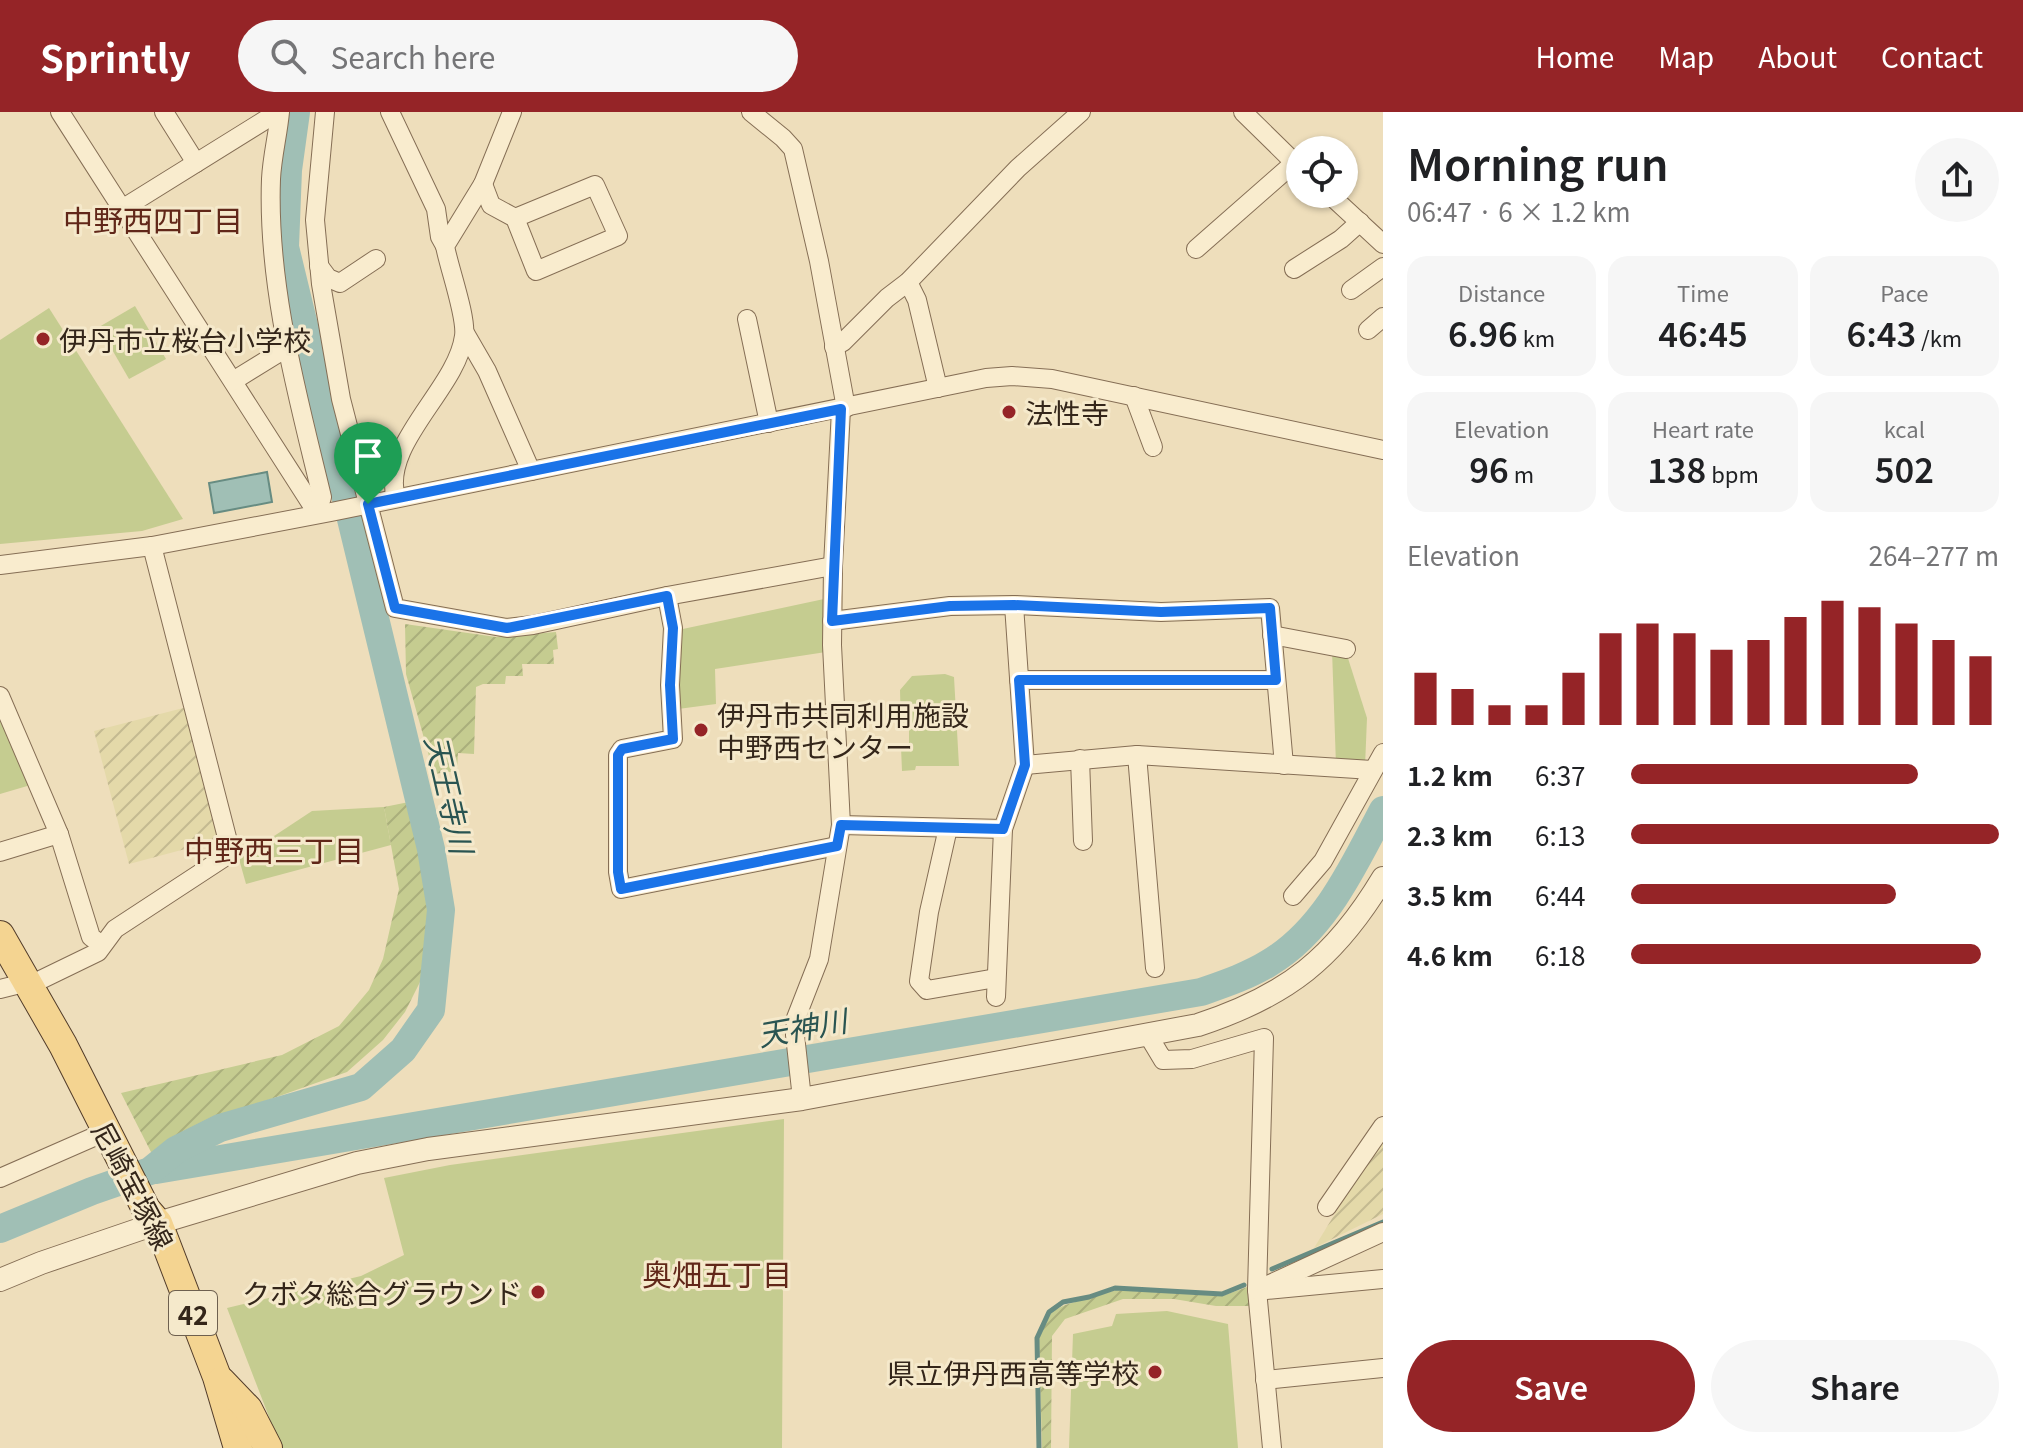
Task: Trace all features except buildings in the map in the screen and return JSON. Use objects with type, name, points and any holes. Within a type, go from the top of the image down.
[{"type":"main road","name":"尼崎宝塚線","points":[[0,935],[29,983],[152,1216],[217,1377],[238,1448]]},
{"type":"main road","name":"42","points":[[217,1377],[248,1409],[268,1448]]},
{"type":"street","points":[[60,112],[233,381],[324,513]]},
{"type":"street","points":[[164,112],[196,163]]},
{"type":"street","points":[[122,209],[279,112]]},
{"type":"street","points":[[279,112],[271,175],[271,211],[281,315],[324,513]]},
{"type":"street","points":[[325,112],[315,220],[319,266],[341,399],[395,608],[507,628],[833,566]]},
{"type":"street","points":[[390,112],[436,209],[440,237],[445,246],[465,333],[487,371],[531,471]]},
{"type":"street","points":[[751,112],[793,149],[819,261],[843,408],[832,621],[841,825],[819,959],[796,1018],[801,1092]]},
{"type":"street","points":[[834,347],[908,282],[1018,168],[1081,112]]},
{"type":"street","points":[[1243,112],[1286,154]]},
{"type":"street","points":[[445,246],[483,184],[506,117]]},
{"type":"street","points":[[1196,249],[1286,174]]},
{"type":"street","points":[[483,184],[491,205],[515,218],[536,271],[618,236],[595,185],[515,218]]},
{"type":"street","points":[[1344,208],[1383,244]]},
{"type":"street","points":[[1294,269],[1341,239],[1360,222]]},
{"type":"street","points":[[319,266],[328,278],[340,283],[376,259]]},
{"type":"street","points":[[1351,290],[1383,267]]},
{"type":"street","points":[[908,282],[917,300],[938,388]]},
{"type":"street","points":[[747,319],[757,342],[769,423]]},
{"type":"street","points":[[396,498],[397,470],[407,442],[421,414],[449,376],[460,355],[465,333]]},
{"type":"street","points":[[233,381],[288,347]]},
{"type":"street","points":[[0,565],[152,546],[986,378],[1035,376],[1383,450]]},
{"type":"street","points":[[1134,396],[1153,447]]},
{"type":"street","points":[[0,989],[29,983],[98,952],[115,929],[231,853],[152,546]]},
{"type":"street","points":[[667,596],[673,628],[670,685],[673,739],[622,749],[618,755],[618,872],[621,889],[837,846]]},
{"type":"street","points":[[832,621],[950,606],[1014,605],[1161,612],[1270,608],[1284,765]]},
{"type":"street","points":[[948,828],[935,878],[919,981],[927,990],[996,988],[1003,829],[1025,765],[1014,605]]},
{"type":"street","points":[[1272,635],[1346,649]]},
{"type":"street","points":[[1019,680],[1276,680]]},
{"type":"street","points":[[0,696],[59,834],[91,937],[102,945]]},
{"type":"street","points":[[1293,896],[1323,861],[1383,753]]},
{"type":"street","points":[[1025,765],[1137,755],[1372,770]]},
{"type":"street","points":[[1137,755],[1155,968]]},
{"type":"street","points":[[1080,759],[1083,841]]},
{"type":"street","points":[[841,825],[1003,829]]},
{"type":"street","points":[[0,852],[59,834]]},
{"type":"street","points":[[0,1280],[152,1216],[357,1163],[1198,1025],[1226,1016],[1291,983],[1311,968],[1361,916],[1383,878]]},
{"type":"street","points":[[1148,1035],[1163,1060],[1192,1059],[1264,1038],[1257,1290],[1272,1448]]},
{"type":"street","points":[[1329,1197],[1378,1125]]},
{"type":"street","points":[[0,1178],[108,1137]]},
{"type":"street","points":[[1257,1290],[1383,1232]]},
{"type":"street","points":[[1257,1290],[1383,1279]]},
{"type":"street","points":[[1265,1380],[1383,1368]]},
{"type":"shaded area","points":[[187,707],[219,840],[129,864],[94,731]]},
{"type":"shaded area","points":[[1383,1141],[1383,1214],[1314,1248],[1352,1186]]},
{"type":"green space","points":[[135,306],[166,359],[129,379],[99,327]]},
{"type":"green space","points":[[49,308],[183,519],[142,531],[0,544],[0,340]]},
{"type":"green space","points":[[824,599],[826,652],[715,669],[716,704],[678,709],[678,630]]},
{"type":"green space","points":[[405,624],[496,637],[556,632],[558,649],[553,650],[554,664],[522,664],[523,676],[506,676],[505,684],[476,687],[474,754],[458,753],[457,771],[434,774],[406,674]]},
{"type":"green space","points":[[1332,650],[1346,652],[1367,718],[1365,767],[1336,765]]},
{"type":"green space","points":[[945,674],[954,677],[959,766],[916,766],[915,770],[902,771],[901,747],[909,746],[909,729],[901,728],[900,690],[912,676]]},
{"type":"green space","points":[[0,709],[34,784],[0,794]]},
{"type":"green space","points":[[409,802],[429,880],[434,932],[423,976],[405,1012],[383,1040],[347,1072],[229,1114],[152,1154],[121,1093],[282,1055],[339,1026],[369,990],[383,959],[399,889],[384,807]]},
{"type":"green space","points":[[384,807],[391,845],[246,884],[239,859],[312,811]]},
{"type":"green space","name":"クボタ総合グラウンド","points":[[784,1119],[782,1448],[281,1448],[227,1308],[361,1276],[404,1255],[384,1178],[450,1165]]},
{"type":"green space","points":[[1250,1286],[1251,1306],[1216,1306],[1174,1299],[1123,1299],[1065,1319],[1052,1336],[1051,1448],[1042,1448],[1039,1338],[1051,1312],[1116,1290],[1222,1296]]},
{"type":"green space","name":"県立伊丹西高等学校","points":[[1167,1311],[1228,1324],[1238,1448],[1069,1448],[1073,1334],[1112,1326],[1116,1314]]},
{"type":"water","points":[[267,472],[272,502],[214,513],[209,483]]},
{"type":"waterway","name":"天王寺川","points":[[0,1229],[150,1171],[176,1150],[220,1128],[361,1087],[403,1050],[431,1010],[441,910],[431,849],[285,247],[288,170],[296,112]]},
{"type":"waterway","name":"天神川","points":[[156,1170],[1201,992],[1261,968],[1306,933],[1336,895],[1383,810]]},
{"type":"waterway","points":[[1272,1269],[1383,1222]]},
{"type":"waterway","points":[[1039,1448],[1037,1338],[1049,1312],[1063,1302],[1115,1288],[1222,1294],[1244,1285]]},
{"type":"place","name":"伊丹市立桜台小学校","points":[[43,339]]},
{"type":"place","name":"法性寺","points":[[1009,412]]},
{"type":"place","name":"伊丹市共同利用施設 中野西センター","points":[[701,730]]},
{"type":"place","name":"クボタ総合グラウンド","points":[[538,1292]]},
{"type":"place","name":"県立伊丹西高等学校","points":[[1155,1372]]},
{"type":"district","name":"中野西四丁目","points":[[153,219]]},
{"type":"district","name":"中野西三丁目","points":[[274,849]]},
{"type":"district","name":"奥畑五丁目","points":[[717,1273]]},
{"type":"route","points":[[841,409],[832,621],[950,606],[1014,605],[1161,612],[1270,608],[1276,680],[1019,680],[1025,765],[1003,829],[841,825],[837,846],[621,889],[618,872],[618,755],[622,749],[673,739],[670,685],[673,628],[667,596],[507,628],[395,608],[368,504],[841,409]]}]
